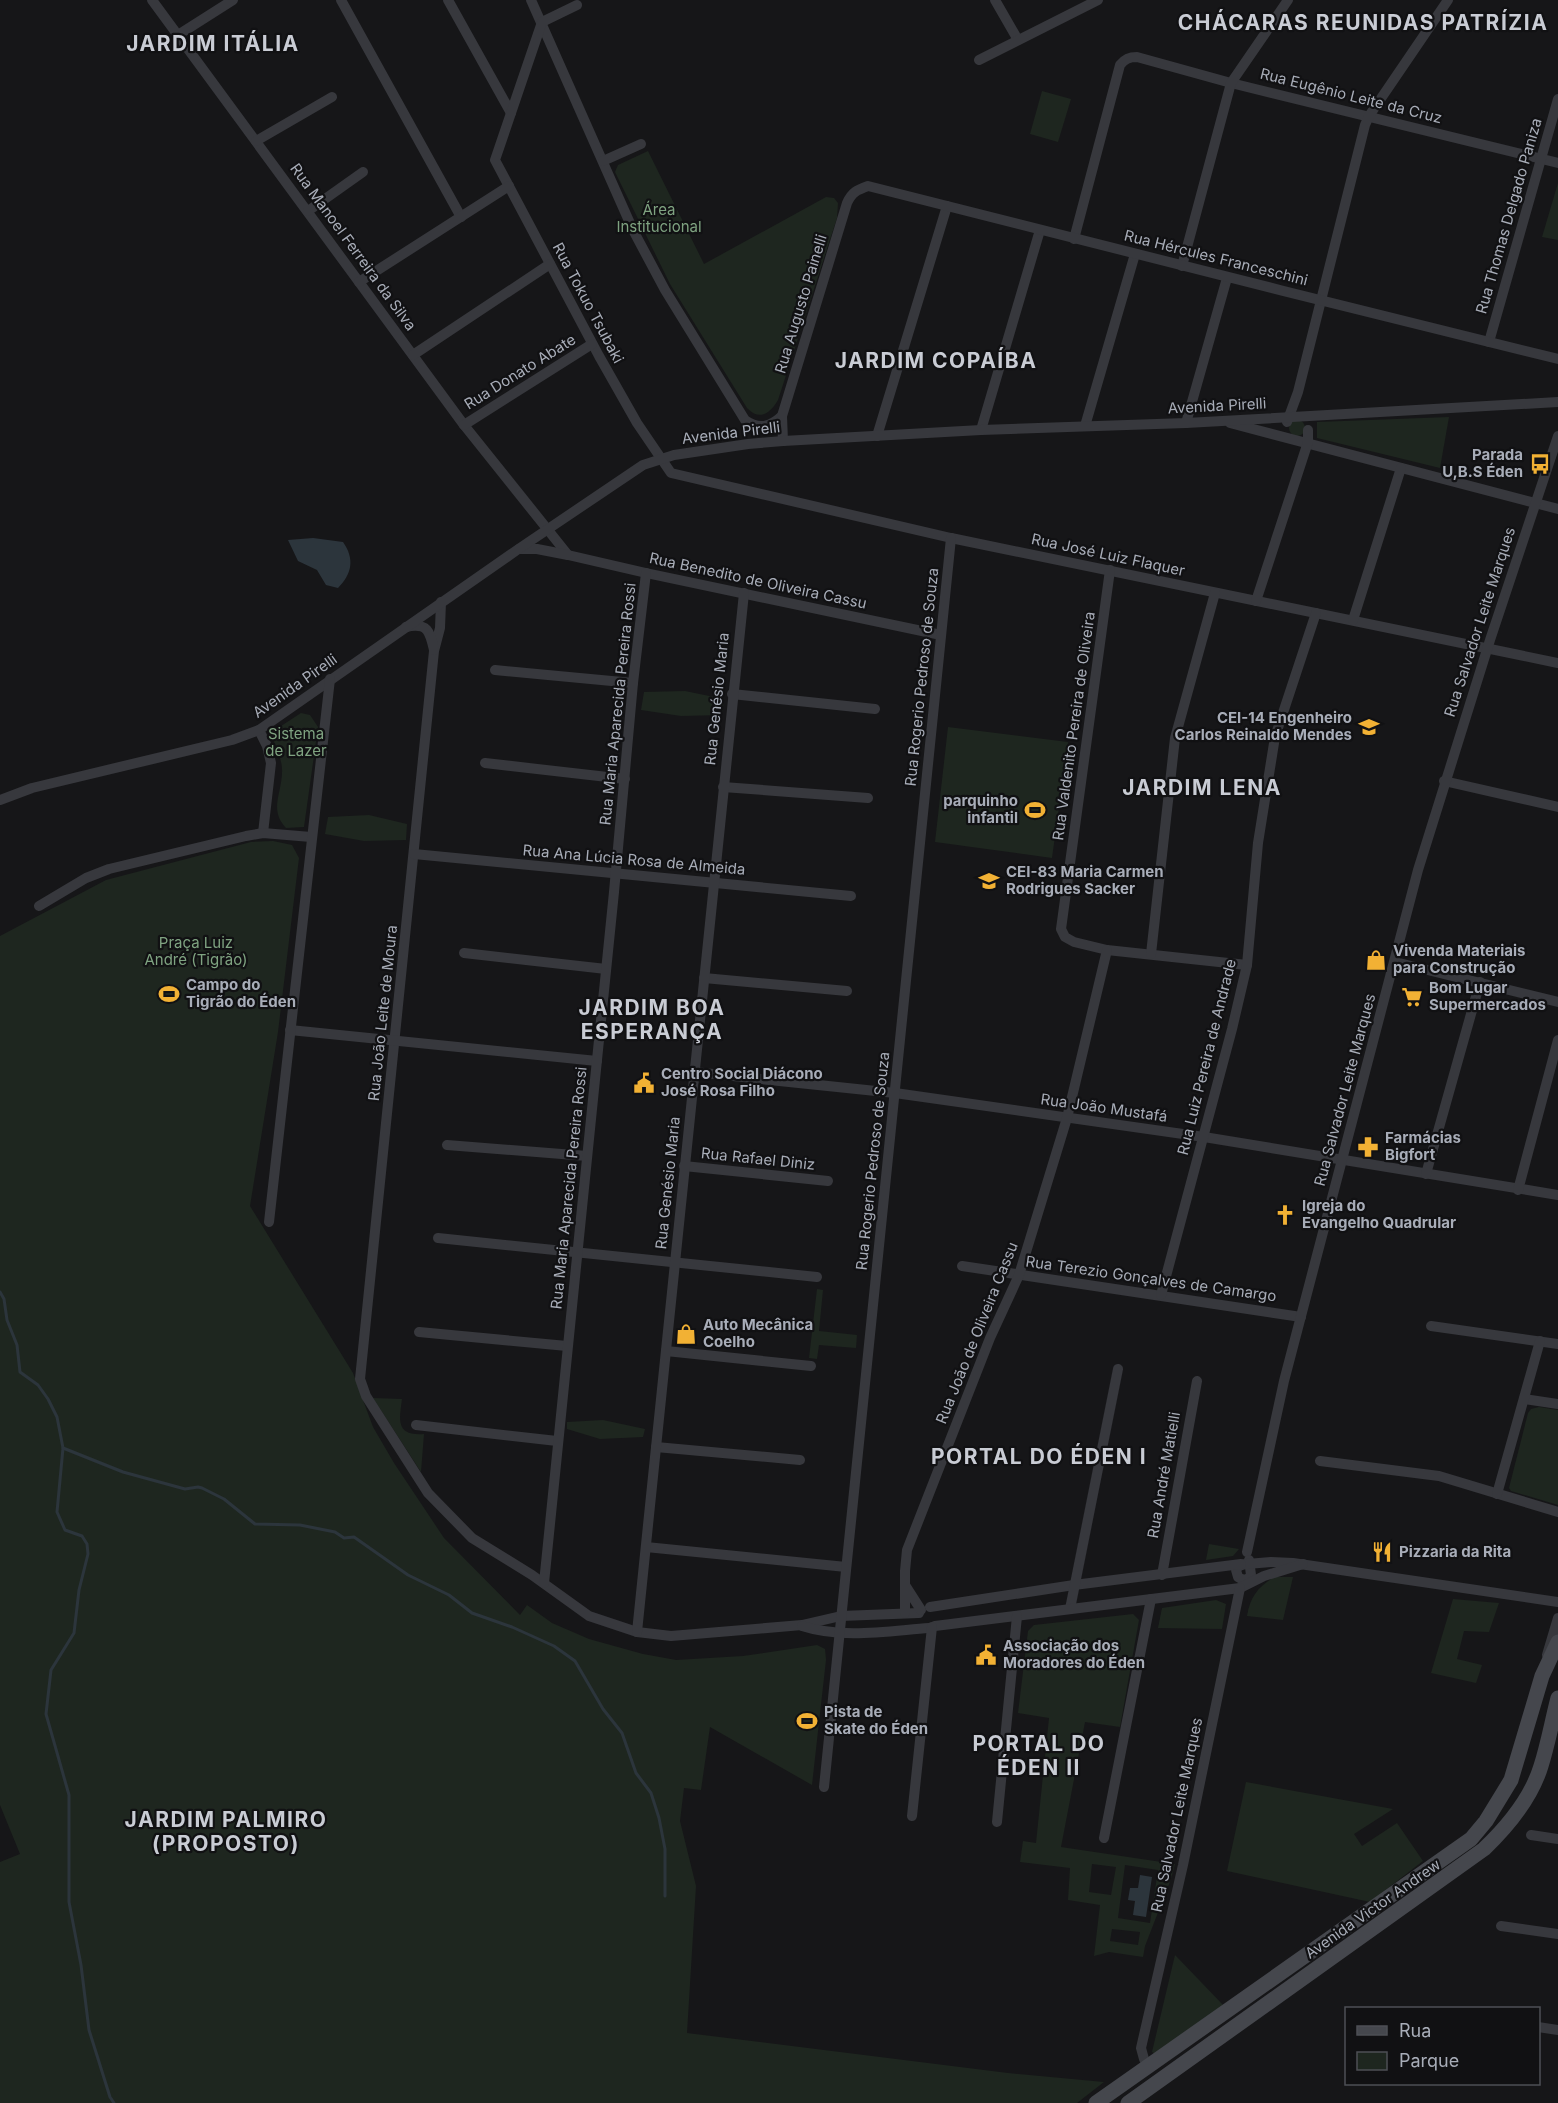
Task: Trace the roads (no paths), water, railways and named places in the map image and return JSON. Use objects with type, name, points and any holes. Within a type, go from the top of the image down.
[{"type":"main road","name":"Avenida Victor Andrew","points":[[1096,2103],[1471,1839],[1486,1821],[1511,1780],[1542,1676],[1558,1642]]},
{"type":"main road","name":"Avenida Victor Andrew","points":[[1128,2103],[1484,1849],[1518,1812],[1535,1782],[1547,1747],[1558,1698]]},
{"type":"main road","points":[[1535,1701],[1538,1712],[1535,1734],[1539,1741],[1547,1747]]},
{"type":"main road","points":[[1149,2066],[1159,2070],[1175,2070]]},
{"type":"street","name":"Rua Manoel Ferreira da Silva","points":[[152,0],[464,425],[532,510],[544,531]]},
{"type":"street","points":[[178,35],[233,0]]},
{"type":"street","points":[[341,0],[461,217]]},
{"type":"street","points":[[448,0],[511,113]]},
{"type":"street","points":[[531,0],[633,230],[665,290],[745,420],[748,444]]},
{"type":"street","points":[[996,0],[1018,40]]},
{"type":"street","points":[[979,60],[1098,0]]},
{"type":"street","points":[[1182,266],[1231,83],[1287,0]]},
{"type":"street","points":[[1256,601],[1308,442],[1299,421],[1298,392],[1369,116],[1449,0]]},
{"type":"street","points":[[511,113],[542,22],[577,5]]},
{"type":"street","name":"Rua Eugênio Leite da Cruz","points":[[1074,239],[1120,65],[1125,60],[1137,57],[1231,83],[1558,163]]},
{"type":"street","points":[[256,141],[332,97]]},
{"type":"street","name":"Rua Thomas Delgado Paniza","points":[[1489,342],[1558,99]]},
{"type":"street","name":"Rua Tokuo Tsubaki","points":[[511,113],[495,160],[592,344],[660,458]]},
{"type":"street","points":[[603,161],[641,144]]},
{"type":"street","points":[[308,211],[363,172]]},
{"type":"street","points":[[359,282],[509,186]]},
{"type":"street","name":"Rua Hércules Franceschini","points":[[868,186],[1227,278],[1322,299],[1558,359]]},
{"type":"street","name":"Rua Augusto Painelli","points":[[783,441],[782,416],[847,202],[850,195],[868,186]]},
{"type":"street","points":[[877,436],[946,206]]},
{"type":"street","points":[[981,430],[1040,230]]},
{"type":"street","points":[[1084,426],[1135,254]]},
{"type":"street","points":[[413,355],[550,264]]},
{"type":"street","points":[[1186,423],[1227,278]]},
{"type":"street","name":"Rua Donato Abate","points":[[464,425],[592,344]]},
{"type":"street","points":[[1298,392],[1299,421],[1306,435],[1295,439],[1289,436],[1287,431],[1299,421]]},
{"type":"street","name":"Avenida Pirelli","points":[[0,800],[32,788],[232,740],[259,730],[544,531],[643,465],[660,458],[748,444],[783,441],[1218,420],[1299,421],[1558,402]]},
{"type":"street","points":[[745,420],[762,427],[773,424],[782,416]]},
{"type":"street","points":[[1218,420],[1558,509]]},
{"type":"street","name":"Rua Salvador Leite Marques","points":[[1134,2077],[1183,1865],[1247,1552],[1300,1317],[1418,870],[1534,502],[1558,436]]},
{"type":"street","name":"Rua José Luiz Flaquer","points":[[660,458],[671,473],[680,476],[951,538],[1558,663]]},
{"type":"street","points":[[1353,620],[1401,468]]},
{"type":"street","points":[[544,531],[565,554]]},
{"type":"street","name":"Rua Rogerio Pedroso de Souza","points":[[824,1787],[951,538]]},
{"type":"street","name":"Rua Benedito de Oliveira Cassu","points":[[517,550],[527,548],[565,554],[941,635]]},
{"type":"street","name":"Rua Valdenito Pereira de Oliveira","points":[[1107,950],[1074,942],[1065,937],[1060,929],[1110,570]]},
{"type":"street","name":"Rua Maria Aparecida Pereira Rossi","points":[[544,1583],[633,683],[646,573]]},
{"type":"street","name":"Rua Genésio Maria","points":[[637,1632],[744,593]]},
{"type":"street","points":[[1151,954],[1175,738],[1215,593]]},
{"type":"street","name":"Rua João Leite de Moura","points":[[441,602],[440,628],[434,651],[360,1379],[366,1396],[428,1493],[472,1538],[532,1575]]},
{"type":"street","name":"Rua Luiz Pereira de Andrade","points":[[1161,1295],[1247,965],[1258,843],[1275,737],[1316,613]]},
{"type":"street","points":[[404,628],[420,626],[427,629],[434,651]]},
{"type":"street","points":[[495,670],[633,683]]},
{"type":"street","points":[[269,1222],[330,679]]},
{"type":"street","points":[[732,694],[875,708]]},
{"type":"street","points":[[259,730],[267,746],[271,763],[263,833]]},
{"type":"street","points":[[485,764],[624,779]]},
{"type":"street","points":[[1444,782],[1558,807]]},
{"type":"street","points":[[723,788],[868,798]]},
{"type":"street","points":[[39,906],[86,878],[109,869],[263,833],[311,837]]},
{"type":"street","name":"Rua Ana Lúcia Rosa de Almeida","points":[[414,854],[851,896]]},
{"type":"street","points":[[1107,950],[1247,965]]},
{"type":"street","name":"Rua João de Oliveira Cassu","points":[[905,1613],[905,1570],[908,1550],[990,1338],[1019,1275],[1067,1118],[1107,950]]},
{"type":"street","points":[[464,953],[606,969]]},
{"type":"street","points":[[1395,962],[1558,1002]]},
{"type":"street","points":[[704,978],[847,991]]},
{"type":"street","points":[[1426,1173],[1480,982]]},
{"type":"street","points":[[290,1030],[597,1061]]},
{"type":"street","points":[[1518,1190],[1558,1040]]},
{"type":"street","name":"Rua João Mustafá","points":[[694,1072],[895,1093],[1204,1137],[1558,1195]]},
{"type":"street","points":[[447,1145],[587,1156]]},
{"type":"street","name":"Rua Rafael Diniz","points":[[684,1166],[828,1181]]},
{"type":"street","points":[[438,1238],[817,1277]]},
{"type":"street","name":"Rua Terezio Gonçalves de Camargo","points":[[962,1266],[1300,1317]]},
{"type":"street","points":[[1431,1326],[1558,1344]]},
{"type":"street","points":[[419,1332],[567,1346]]},
{"type":"street","points":[[1497,1494],[1540,1341]]},
{"type":"street","points":[[666,1351],[811,1366]]},
{"type":"street","points":[[1070,1609],[1118,1369]]},
{"type":"street","name":"Rua André Matielli","points":[[1161,1575],[1197,1381]]},
{"type":"street","points":[[1524,1399],[1558,1404]]},
{"type":"street","points":[[416,1425],[557,1441]]},
{"type":"street","points":[[656,1447],[800,1460]]},
{"type":"street","points":[[1320,1461],[1438,1476],[1558,1512]]},
{"type":"street","points":[[646,1547],[846,1567]]},
{"type":"street","points":[[547,1555],[532,1575],[590,1616],[637,1632],[671,1636],[802,1626],[841,1616],[905,1613],[1074,1585],[1244,1568],[1271,1562],[1303,1564],[1558,1602]]},
{"type":"street","points":[[802,1626],[824,1632],[839,1633],[932,1627],[1240,1588],[1264,1576],[1303,1564]]},
{"type":"street","points":[[905,1585],[923,1610],[920,1623],[932,1627]]},
{"type":"street","points":[[1104,1838],[1151,1599]]},
{"type":"street","points":[[912,1816],[932,1627],[939,1616],[936,1610],[923,1610]]},
{"type":"street","points":[[997,1822],[1017,1616]]},
{"type":"street","points":[[1542,1676],[1558,1618]]},
{"type":"street","points":[[1531,1835],[1558,1839]]},
{"type":"street","points":[[1502,1926],[1558,1934]]},
{"type":"street","points":[[1540,2027],[1558,2030]]},
{"type":"street","points":[[1142,2048],[1144,2059],[1149,2066]]},
{"type":"waterway","points":[[0,1292],[4,1299],[7,1320],[17,1345],[20,1372],[38,1385],[57,1417],[63,1448],[57,1512],[65,1530],[82,1536],[87,1544],[88,1554],[79,1590],[74,1633],[51,1670],[46,1714],[69,1795],[69,1902],[81,1965],[89,2030],[110,2097],[114,2103]]},
{"type":"waterway","points":[[63,1448],[123,1472],[185,1489],[202,1488],[224,1499],[255,1524],[300,1525],[335,1532],[344,1538],[354,1537],[408,1575],[449,1595],[472,1613],[512,1627],[554,1646],[575,1661],[603,1709],[622,1733],[636,1773],[651,1793],[665,1849],[665,1896]]},
{"type":"place","name":"Parada U,B.S Éden","points":[[1540,464]]},
{"type":"place","name":"CEI-14 Engenheiro Carlos Reinaldo Mendes","points":[[1369,727]]},
{"type":"place","name":"parquinho infantil","points":[[1035,810]]},
{"type":"place","name":"CEI-83 Maria Carmen Rodrigues Sacker","points":[[989,881]]},
{"type":"place","name":"Vivenda Materiais para Construção","points":[[1376,960]]},
{"type":"place","name":"Campo do Tigrão do Éden","points":[[169,994]]},
{"type":"place","name":"Bom Lugar Supermercados","points":[[1412,997]]},
{"type":"place","name":"Centro Social Diácono José Rosa Filho","points":[[644,1083]]},
{"type":"place","name":"Farmácias Bigfort","points":[[1368,1147]]},
{"type":"place","name":"Igreja do Evangelho Quadrular","points":[[1285,1215]]},
{"type":"place","name":"Auto Mecânica Coelho","points":[[686,1334]]},
{"type":"place","name":"Pizzaria da Rita","points":[[1382,1552]]},
{"type":"place","name":"Associação dos Moradores do Éden","points":[[986,1655]]},
{"type":"place","name":"Pista de Skate do Éden","points":[[807,1721]]},
{"type":"district","name":"CHÁCARAS REUNIDAS PATRÍZIA","points":[[1363,23]]},
{"type":"district","name":"JARDIM ITÁLIA","points":[[213,44]]},
{"type":"district","name":"JARDIM COPAÍBA","points":[[936,361]]},
{"type":"district","name":"JARDIM LENA","points":[[1202,788]]},
{"type":"district","name":"JARDIM BOA ESPERANÇA","points":[[652,1020]]},
{"type":"district","name":"PORTAL DO ÉDEN I","points":[[1039,1457]]},
{"type":"district","name":"PORTAL DO ÉDEN II","points":[[1039,1756]]},
{"type":"district","name":"JARDIM PALMIRO (PROPOSTO)","points":[[226,1832]]},
{"type":"park label","name":"Área Institucional","points":[[659,218]]},
{"type":"park label","name":"Sistema de Lazer","points":[[296,742]]},
{"type":"park label","name":"Praça Luiz André (Tigrão)","points":[[196,952]]}]
